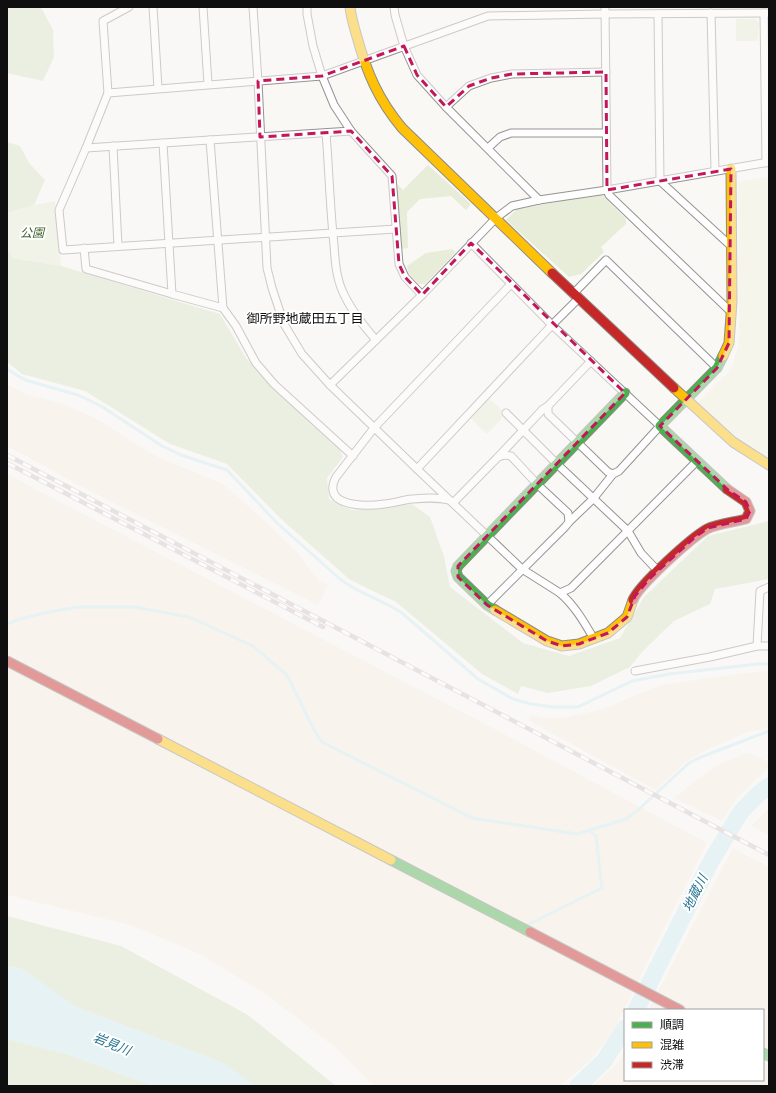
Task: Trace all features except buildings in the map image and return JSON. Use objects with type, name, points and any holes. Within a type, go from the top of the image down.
[{"type":"street","points":[[129,7],[103,21],[108,93],[60,210],[63,250],[396,229]]},
{"type":"street","points":[[153,7],[158,88]]},
{"type":"street","points":[[203,7],[208,84]]},
{"type":"street","points":[[253,7],[267,268],[284,324],[302,354],[330,385],[522,569],[568,599],[594,638]]},
{"type":"street","points":[[307,7],[313,46],[322,76],[334,105],[351,131],[392,176],[399,264],[405,277],[422,295]]},
{"type":"street","points":[[350,7],[363,62],[374,89],[391,115],[402,128],[576,297],[686,400],[733,442],[769,465]]},
{"type":"street","points":[[394,7],[404,46],[416,75],[539,200]]},
{"type":"street","points":[[108,93],[322,76],[488,16],[605,10],[658,14],[767,13],[768,163],[539,200],[512,206],[496,218],[422,295],[330,385]]},
{"type":"street","points":[[605,10],[607,190],[609,195],[732,312]]},
{"type":"street","points":[[712,13],[715,171]]},
{"type":"street","points":[[658,14],[660,181],[732,247]]},
{"type":"street","points":[[446,107],[469,86],[491,78],[512,74],[606,72]]},
{"type":"street","points":[[86,148],[351,131]]},
{"type":"street","points":[[326,133],[332,233],[336,266],[341,288],[349,306],[360,322],[376,340]]},
{"type":"street","points":[[488,148],[500,137],[511,133],[606,133]]},
{"type":"street","points":[[210,140],[223,308],[236,326],[256,363],[274,384],[353,456]]},
{"type":"street","points":[[163,143],[172,294]]},
{"type":"street","points":[[113,146],[118,246]]},
{"type":"street","points":[[487,605],[565,527],[593,498],[613,474],[619,471],[660,426],[717,368],[729,343],[732,312],[730,169]]},
{"type":"street","points":[[471,243],[552,325],[591,361],[625,393],[660,426],[696,461],[728,490],[746,502],[750,511],[746,518],[708,528],[695,536],[649,579],[635,596],[627,617],[608,632],[579,644],[562,646],[546,641],[487,605],[458,577],[456,571],[458,566],[488,537],[625,393]]},
{"type":"street","points":[[84,248],[86,269],[223,308]]},
{"type":"street","points":[[417,469],[552,325],[606,260],[717,368]]},
{"type":"street","points":[[451,502],[436,497],[411,499],[384,505],[354,504],[342,501],[335,494],[333,486],[336,477],[374,428],[511,284]]},
{"type":"street","points":[[451,502],[498,457],[591,361]]},
{"type":"street","points":[[548,406],[548,414],[608,472],[613,474]]},
{"type":"street","points":[[506,413],[557,464],[628,531],[641,553],[658,570]]},
{"type":"street","points":[[498,457],[504,454],[511,456],[568,513],[569,522]]},
{"type":"street","points":[[560,593],[571,588],[578,582],[696,461]]},
{"type":"street","points":[[757,646],[760,591],[769,587]]},
{"type":"street","points":[[635,671],[710,657],[757,646],[769,646]]},
{"type":"street","points":[[7,661],[678,1009]]},
{"type":"highlighted area","points":[[404,46],[417,75],[446,107],[469,86],[491,78],[512,74],[606,72],[607,190],[731,169],[729,343],[717,368],[660,426],[728,490],[746,502],[750,511],[746,519],[708,528],[695,537],[649,579],[635,596],[627,617],[608,633],[579,644],[562,646],[547,641],[487,605],[458,577],[458,566],[625,393],[471,243],[422,295],[405,277],[399,264],[392,176],[351,131],[260,137],[258,81],[322,76]]},
{"type":"shaded area","points":[[7,384],[25,394],[64,404],[93,417],[158,457],[223,484],[296,551],[318,579],[328,586],[318,605],[92,492],[7,446]]},
{"type":"shaded area","points":[[7,474],[489,726],[707,843],[614,1030],[590,1061],[560,1086],[374,1086],[337,1049],[268,996],[202,955],[130,925],[7,895]]},
{"type":"shaded area","points":[[769,670],[769,728],[747,732],[704,751],[686,762],[655,790],[528,720],[531,715],[543,718],[563,718],[603,709],[662,685]]},
{"type":"shaded area","points":[[748,753],[769,762],[769,767],[736,799],[722,821],[674,798],[719,764]]},
{"type":"shaded area","points":[[769,808],[769,835],[751,826]]},
{"type":"shaded area","points":[[733,848],[769,867],[769,1086],[592,1086],[618,1063],[624,1052],[624,1081],[764,1081],[764,1009],[649,1009]]},
{"type":"green space","points":[[7,7],[41,7],[53,30],[54,57],[43,81],[7,73]]},
{"type":"green space","points":[[736,19],[755,19],[759,23],[758,41],[736,41]]},
{"type":"green space","points":[[7,142],[20,146],[29,163],[45,180],[34,205],[7,213]]},
{"type":"green space","points":[[428,165],[471,204],[466,210],[451,196],[420,199],[407,212],[408,248],[401,249],[395,182],[403,190]]},
{"type":"green space","points":[[769,177],[769,457],[740,441],[716,421],[698,402],[731,369],[738,346],[738,182]]},
{"type":"green space","points":[[601,194],[626,219],[626,224],[601,247],[604,252],[581,274],[569,277],[506,220],[517,209]]},
{"type":"green space","name":"公園","points":[[55,201],[61,266],[12,258],[11,252],[7,252],[7,213],[34,205]]},
{"type":"green space","points":[[452,249],[456,252],[425,284],[418,284],[408,272],[407,266],[426,253]]},
{"type":"green space","points":[[7,252],[11,252],[12,258],[61,266],[220,314],[246,358],[336,441],[343,457],[327,478],[329,499],[352,510],[412,504],[430,517],[444,556],[450,587],[523,643],[569,656],[620,638],[644,597],[708,536],[769,521],[769,579],[715,589],[710,604],[674,621],[642,652],[630,667],[591,686],[548,693],[521,686],[518,694],[482,674],[396,602],[350,580],[280,518],[227,464],[170,444],[85,391],[22,374],[7,362]]},
{"type":"green space","points":[[488,398],[498,406],[503,413],[502,418],[487,434],[469,417]]},
{"type":"green space","points":[[7,916],[121,946],[248,1015],[336,1086],[255,1086],[223,1063],[76,1007],[22,969],[7,966]]},
{"type":"green space","points":[[7,1039],[67,1054],[153,1086],[7,1086]]},
{"type":"water","name":"岩見川","points":[[7,966],[22,969],[76,1007],[223,1063],[255,1086],[153,1086],[67,1054],[7,1039]]},
{"type":"waterway","points":[[7,369],[25,380],[78,395],[101,406],[162,446],[181,455],[227,470],[277,523],[340,579],[355,589],[402,613],[478,679],[513,699],[531,704],[553,707],[578,707],[632,681],[669,674],[769,664]]},
{"type":"waterway","points":[[7,624],[20,619],[49,612],[78,607],[135,607],[189,617],[253,646],[287,675],[315,732],[322,742],[472,818],[577,834],[626,819],[638,810],[689,763],[769,731]]},
{"type":"waterway","name":"地蔵川","points":[[637,1009],[710,863],[740,813],[756,796],[769,786]]},
{"type":"waterway","points":[[525,926],[602,888],[596,836],[588,830]]},
{"type":"waterway","name":"地蔵川","points":[[578,1086],[604,1061],[624,1030]]},
{"type":"railway","points":[[7,455],[769,855]]},
{"type":"railway","points":[[7,463],[323,627]]},
{"type":"traffic: fast","points":[[723,356],[717,368],[660,426],[727,489]]},
{"type":"traffic: fast","points":[[495,610],[487,605],[458,577],[456,571],[458,566],[625,393]]},
{"type":"traffic: fast","points":[[391,860],[530,932]]},
{"type":"traffic: fast","points":[[764,1054],[769,1056]]},
{"type":"traffic: slow","points":[[350,7],[355,30],[369,74],[386,107],[402,128],[552,273]]},
{"type":"traffic: slow","points":[[723,356],[729,343],[732,302],[731,169]]},
{"type":"traffic: slow","points":[[674,388],[733,442],[769,465]]},
{"type":"traffic: slow","points":[[495,610],[547,641],[562,646],[579,644],[608,633],[627,617],[633,600]]},
{"type":"traffic: slow","points":[[158,739],[391,860]]},
{"type":"traffic: jam","points":[[552,273],[674,388]]},
{"type":"traffic: jam","points":[[633,600],[637,593],[655,573],[678,551],[699,534],[715,526],[746,519],[750,511],[746,502],[727,489]]},
{"type":"traffic: jam","points":[[7,661],[158,739]]},
{"type":"traffic: jam","points":[[530,932],[678,1009]]},
{"type":"district","name":"御所野地蔵田五丁目","points":[[305,318]]}]
